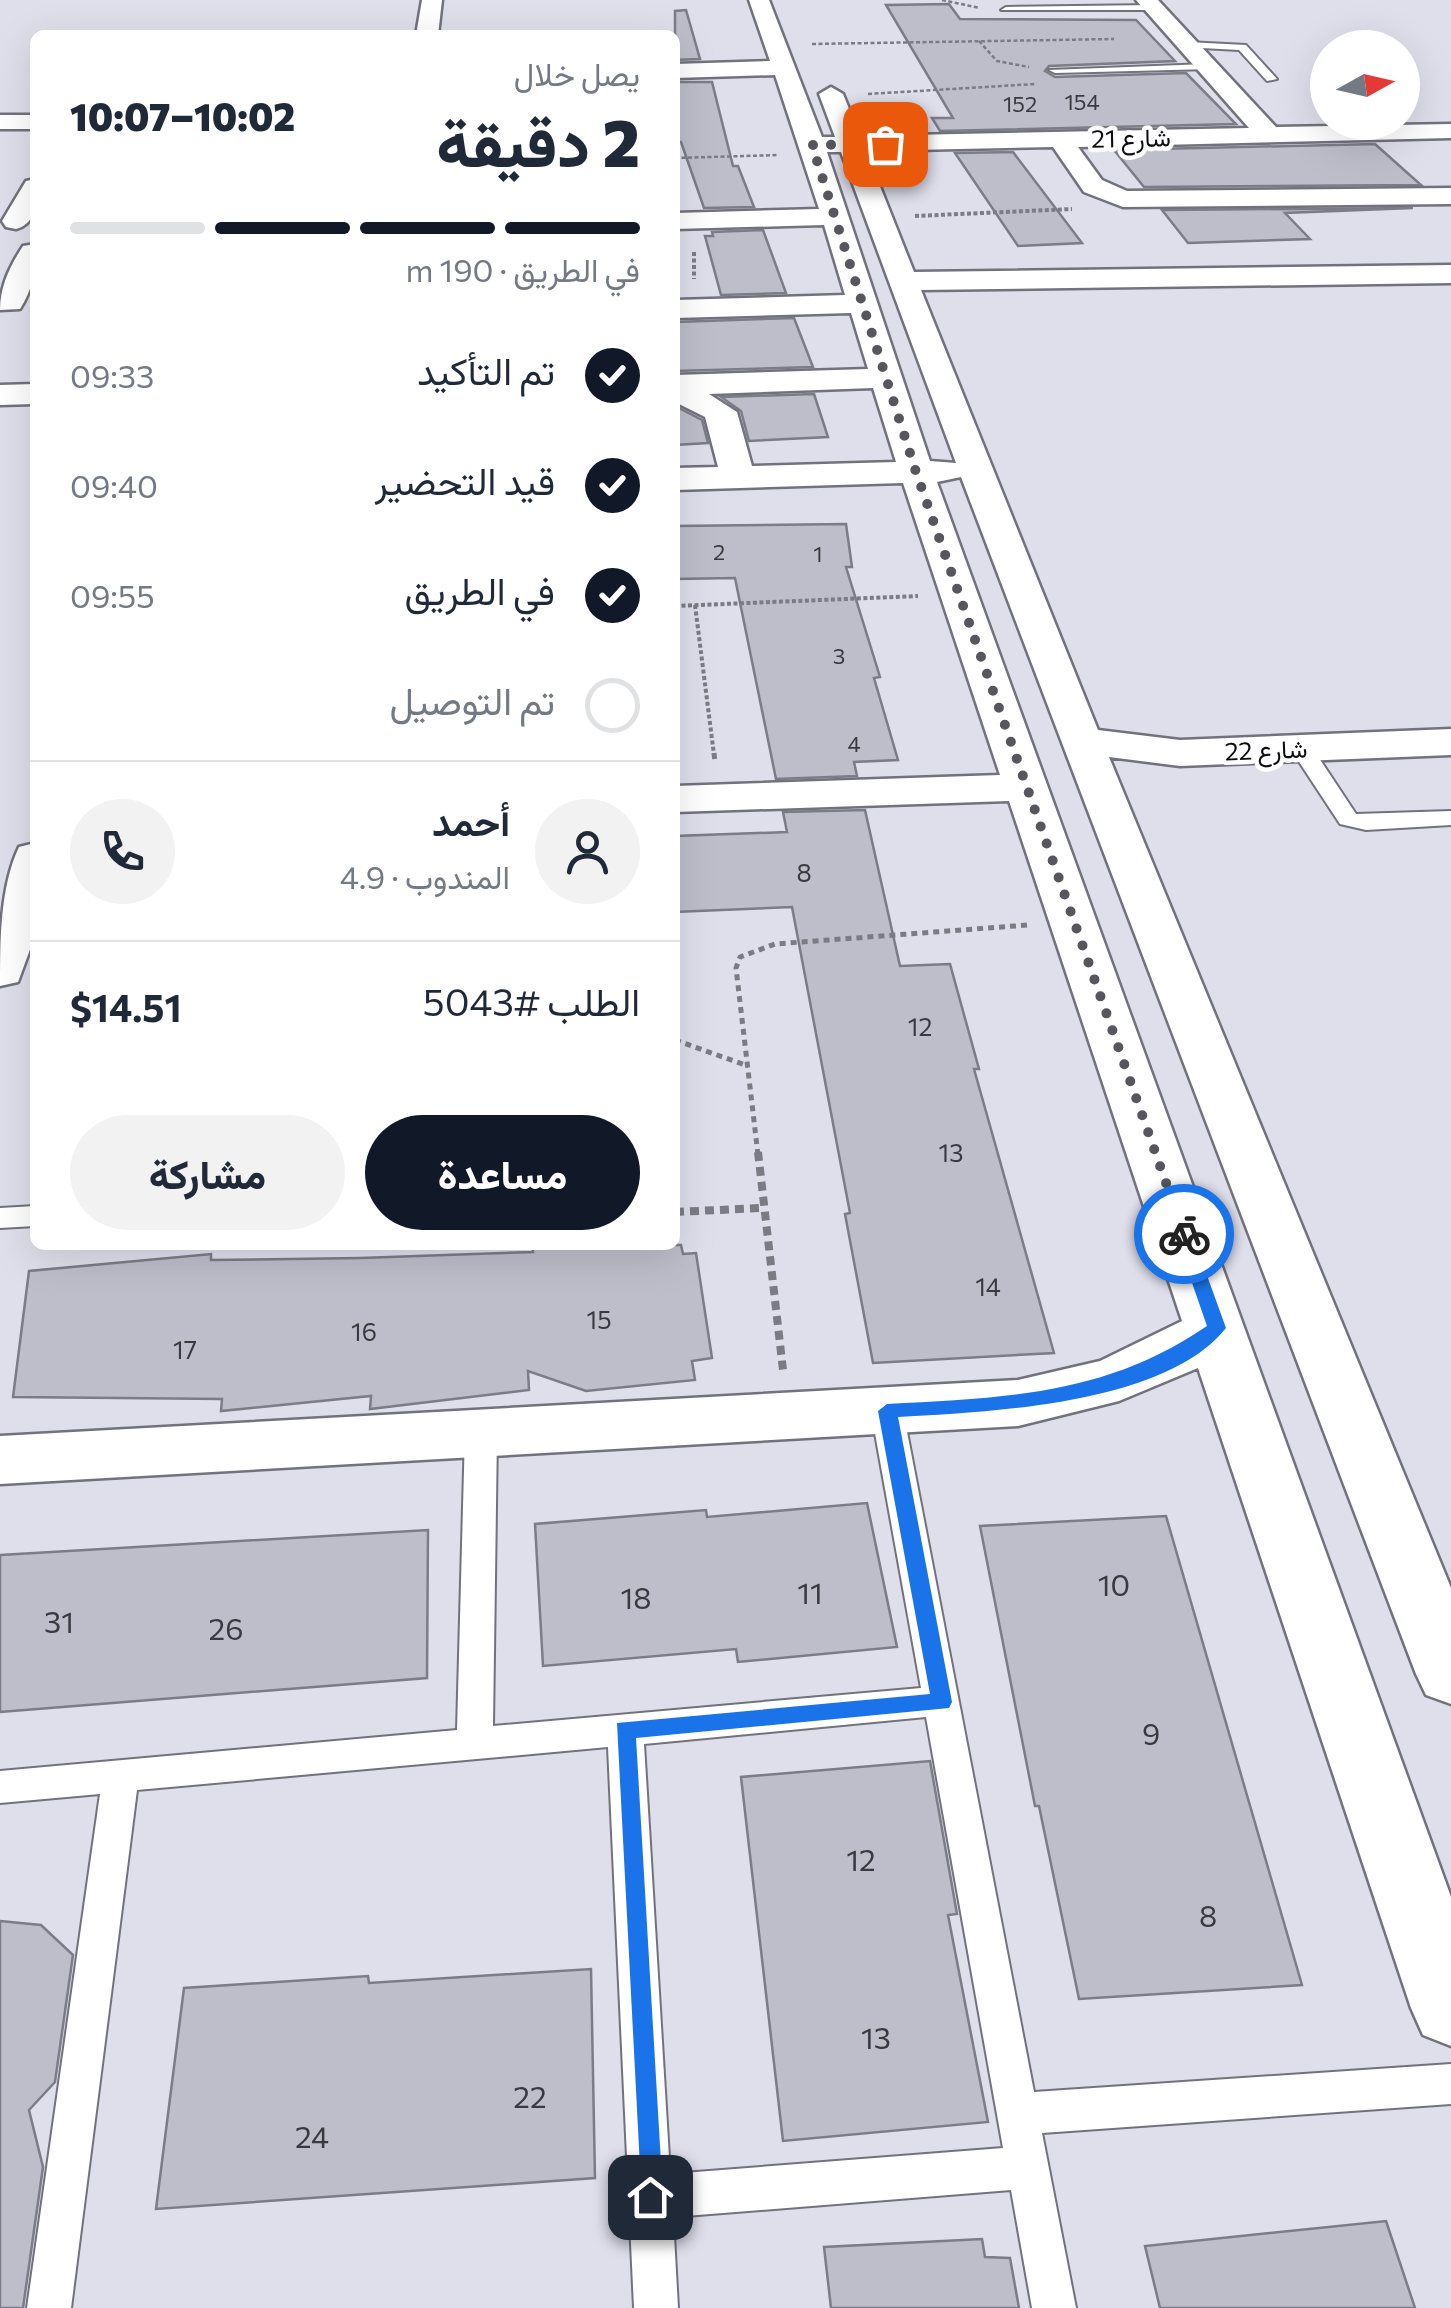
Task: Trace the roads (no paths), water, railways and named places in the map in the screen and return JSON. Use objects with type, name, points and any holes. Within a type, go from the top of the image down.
[{"type":"street","points":[[428,30],[432,0]]},
{"type":"street","points":[[759,0],[832,96],[826,148]]},
{"type":"street","points":[[795,0],[798,56],[826,148],[882,292],[976,470],[1152,919],[1434,1598],[1451,1674]]},
{"type":"street","points":[[1150,4],[1270,135]]},
{"type":"street","points":[[680,70],[798,56]]},
{"type":"street","points":[[0,122],[30,122]]},
{"type":"street","name":"شارع 21","points":[[1420,132],[1451,131]]},
{"type":"street","name":"شارع 21","points":[[826,148],[1310,134]]},
{"type":"street","points":[[1420,139],[1438,156]]},
{"type":"street","points":[[1061,140],[1102,194],[1147,200],[1451,196]]},
{"type":"street","points":[[15,303],[21,237],[30,205]]},
{"type":"street","points":[[685,220],[856,217]]},
{"type":"street","points":[[684,308],[882,292],[1451,274]]},
{"type":"street","points":[[882,292],[885,378],[916,472],[1451,2008]]},
{"type":"street","points":[[680,387],[885,378]]},
{"type":"street","points":[[680,390],[720,412],[738,477]]},
{"type":"street","points":[[0,394],[30,394]]},
{"type":"street","points":[[680,413],[720,412]]},
{"type":"street","points":[[680,478],[976,470]]},
{"type":"street","name":"شارع 22","points":[[1081,741],[1180,753],[1451,742]]},
{"type":"street","points":[[680,800],[1028,787]]},
{"type":"street","points":[[2,960],[30,872]]},
{"type":"street","points":[[1074,922],[1152,919]]},
{"type":"street","points":[[0,1460],[1018,1404],[1076,1394],[1130,1378],[1177,1355],[1217,1328]]},
{"type":"lane","points":[[1006,10],[1150,4]]},
{"type":"lane","points":[[1184,41],[1239,46],[1271,79]]},
{"type":"lane","points":[[1055,70],[1207,67]]},
{"type":"lane","points":[[1302,748],[1348,820],[1366,824],[1451,818]]},
{"type":"lane","points":[[0,1218],[30,1216]]},
{"type":"lane","points":[[887,1411],[1054,2308]]},
{"type":"lane","points":[[476,1744],[480,1433]]},
{"type":"lane","points":[[0,1786],[942,1702]]},
{"type":"lane","points":[[624,1730],[656,2308]]},
{"type":"lane","points":[[49,2308],[120,1776]]},
{"type":"lane","points":[[1019,2114],[1451,2084]]},
{"type":"lane","points":[[650,2197],[1028,2167]]}]
